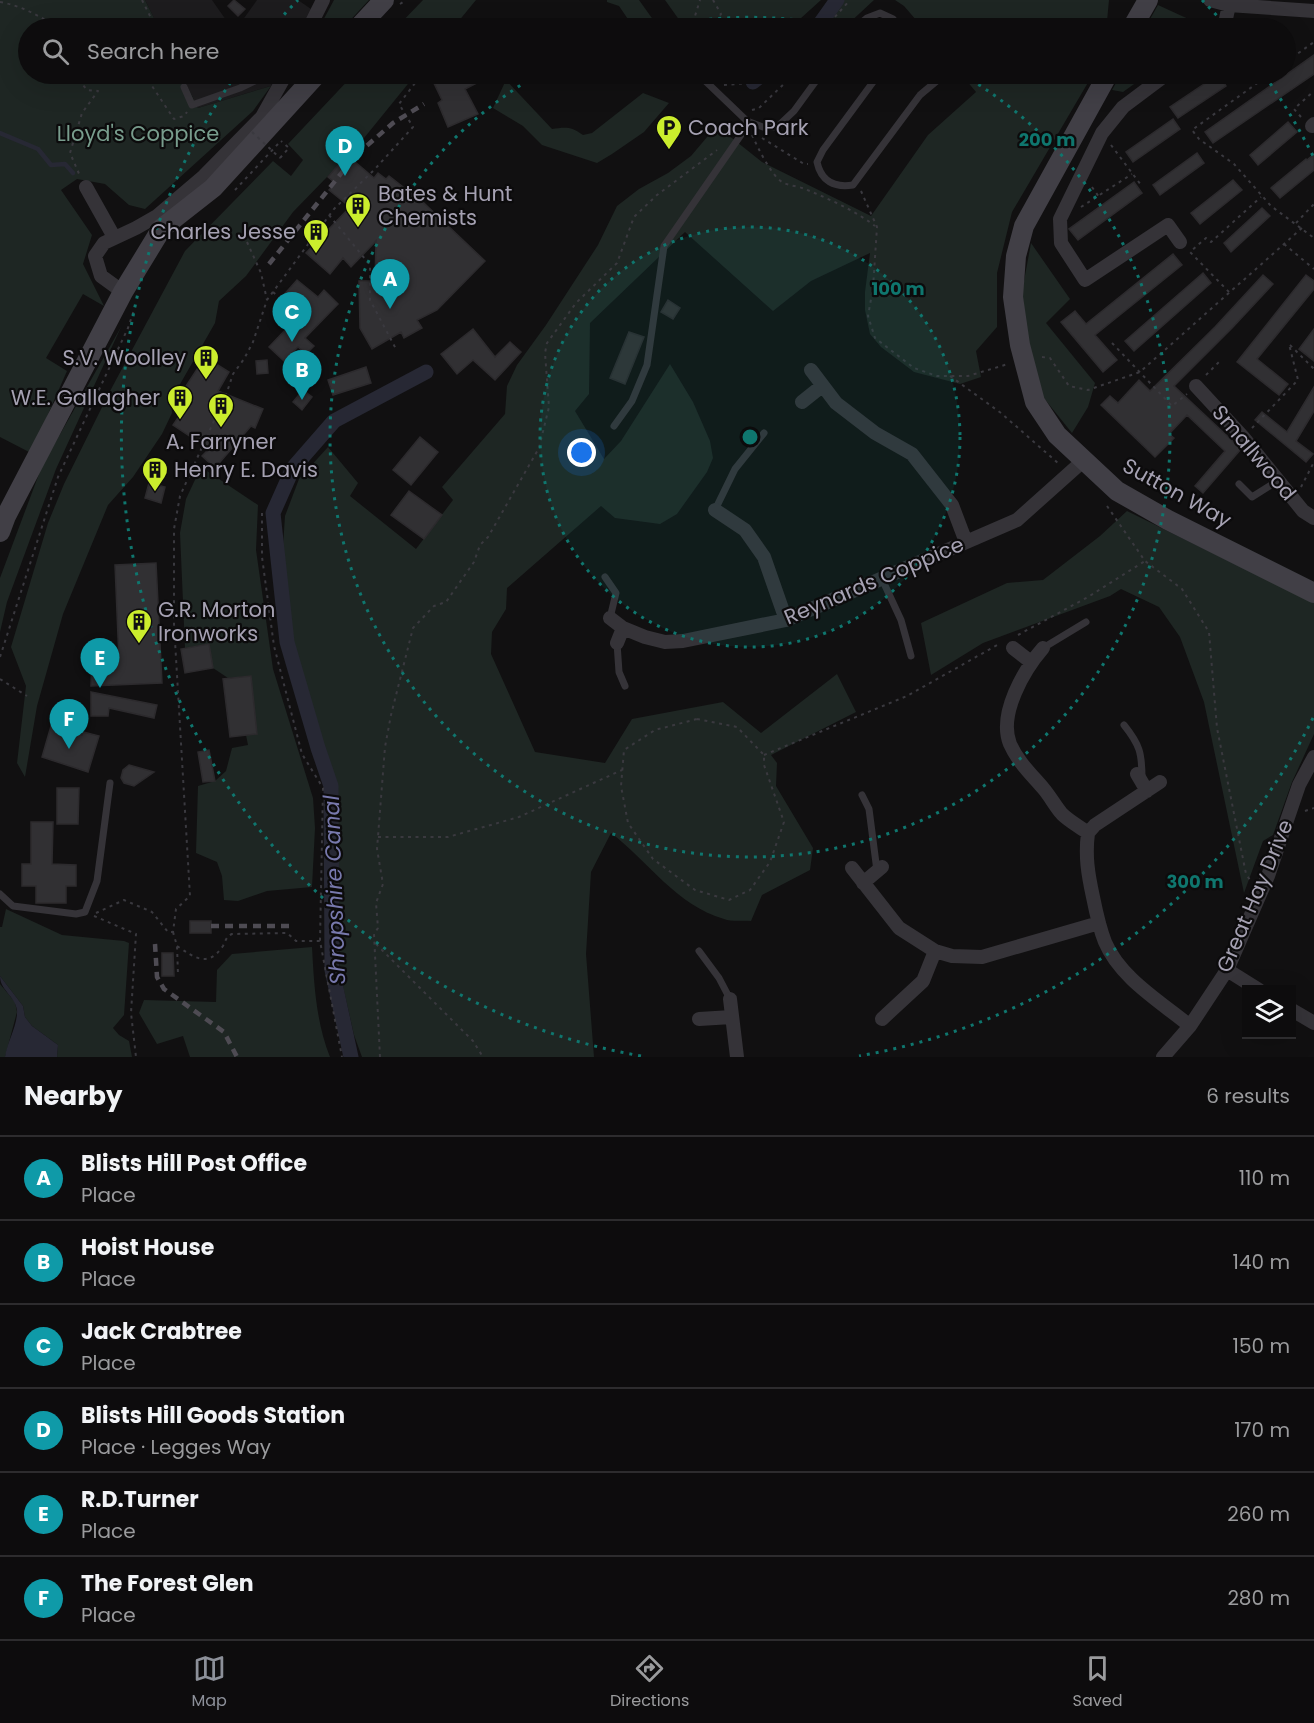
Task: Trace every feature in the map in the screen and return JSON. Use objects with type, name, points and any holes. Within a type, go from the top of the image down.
[{"type":"street","points":[[314,18],[323,0]]},
{"type":"street","points":[[367,18],[384,0]]},
{"type":"street","points":[[1138,18],[1148,0]]},
{"type":"street","points":[[1210,0],[1228,5],[1314,10]]},
{"type":"street","points":[[1226,18],[1228,5]]},
{"type":"street","points":[[129,301],[100,276],[95,256],[104,243],[157,216],[204,176],[262,117],[280,84]]},
{"type":"street","points":[[0,532],[79,363],[129,301],[162,228],[213,188],[308,84]]},
{"type":"street","name":"Sutton Way","points":[[1102,84],[1024,226],[1016,256],[1013,297],[1020,345],[1035,402],[1076,466],[1168,520],[1312,587]]},
{"type":"street","points":[[1154,84],[1123,107],[1102,133],[1060,219],[1061,243],[1086,280],[1168,225],[1180,242]]},
{"type":"street","points":[[86,187],[114,237]]},
{"type":"street","points":[[811,370],[836,404],[875,433],[912,454],[952,505],[966,542]]},
{"type":"street","points":[[802,402],[822,386]]},
{"type":"street","name":"Smallwood","points":[[1196,386],[1243,436],[1303,511],[1314,518]]},
{"type":"street","name":"Reynards Coppice","points":[[610,618],[623,628],[665,642],[683,641],[786,620],[1017,520],[1076,466]]},
{"type":"street","points":[[715,510],[745,530],[764,558],[786,620]]},
{"type":"street","points":[[617,643],[623,628]]},
{"type":"street","points":[[1010,644],[1031,662]]},
{"type":"street","points":[[1043,648],[1022,677],[1009,711],[1009,742],[1030,775],[1044,789],[1062,814],[1088,833]]},
{"type":"street","name":"Great Hay Drive","points":[[1163,1057],[1190,1026],[1227,970],[1260,893],[1299,785],[1314,758]]},
{"type":"street","points":[[1160,782],[1142,782],[1095,825],[1088,833],[1085,854],[1099,923],[1106,944],[1133,979],[1190,1026]]},
{"type":"street","points":[[852,868],[899,928],[934,951],[952,956],[982,957],[1099,923]]},
{"type":"street","points":[[863,883],[880,869]]},
{"type":"street","points":[[882,1019],[923,981],[934,951]]},
{"type":"street","points":[[1227,970],[1251,985]]},
{"type":"street","points":[[730,999],[737,1057]]},
{"type":"street","points":[[1296,1012],[1314,1023]]},
{"type":"street","points":[[699,1019],[732,1017]]},
{"type":"lane","points":[[867,18],[880,13],[891,18]]},
{"type":"lane","points":[[184,87],[192,105],[248,84]]},
{"type":"lane","points":[[710,84],[747,121],[763,127],[777,127],[794,111],[814,84]]},
{"type":"lane","points":[[872,84],[823,150],[817,162],[819,172],[829,182],[842,187],[853,185],[920,95],[933,84]]},
{"type":"lane","points":[[614,426],[632,401],[647,365],[664,246],[743,132],[747,121]]},
{"type":"lane","points":[[715,510],[735,469],[764,433]]},
{"type":"lane","points":[[1239,484],[1252,497],[1278,480]]},
{"type":"lane","points":[[605,577],[615,593],[610,618]]},
{"type":"lane","points":[[882,579],[901,620],[910,656]]},
{"type":"lane","points":[[1043,648],[1086,622]]},
{"type":"lane","points":[[617,643],[619,672],[625,686]]},
{"type":"lane","points":[[1124,725],[1138,742],[1142,758],[1142,782]]},
{"type":"lane","points":[[0,894],[14,906],[76,914],[85,912],[97,880],[110,783]]},
{"type":"lane","points":[[862,795],[869,809],[880,869]]},
{"type":"lane","points":[[699,951],[720,978],[730,999]]},
{"type":"path","points":[[142,0],[151,18]]},
{"type":"path","points":[[694,18],[700,0]]},
{"type":"path","points":[[713,0],[721,14],[719,18]]},
{"type":"path","points":[[834,18],[850,0]]},
{"type":"path","points":[[0,2],[25,9],[43,18]]},
{"type":"path","points":[[1296,55],[1314,42]]},
{"type":"path","points":[[82,84],[87,90],[98,91],[82,113],[70,153],[86,187]]},
{"type":"path","points":[[151,84],[174,119],[184,116],[192,105]]},
{"type":"path","points":[[178,974],[177,946],[173,932],[176,909],[190,896],[174,624],[174,529],[180,496],[233,374],[253,342],[267,300],[329,215],[413,127],[399,104],[414,84]]},
{"type":"path","points":[[712,86],[738,84]]},
{"type":"path","points":[[785,84],[759,108],[747,111],[748,129],[761,156],[782,182],[802,188],[859,214],[877,227]]},
{"type":"path","points":[[1256,84],[1192,130],[1199,139],[1234,164],[1271,206],[1314,237]]},
{"type":"path","points":[[1310,124],[1294,109],[1314,91]]},
{"type":"path","points":[[252,132],[280,158],[289,148],[281,141]]},
{"type":"path","points":[[1102,133],[1141,185]]},
{"type":"path","points":[[380,1057],[374,934],[378,928],[376,903],[383,884],[377,849],[385,747],[413,628],[434,606],[446,602],[474,562],[480,545],[488,537],[539,448],[549,407],[545,354],[547,342],[576,303],[617,263],[634,217],[657,195],[710,157],[724,143]]},
{"type":"path","points":[[774,144],[804,164]]},
{"type":"path","points":[[1060,219],[1132,174]]},
{"type":"path","points":[[856,181],[870,207],[877,227],[873,288],[868,316],[875,338],[914,368],[937,376],[968,376],[1012,363]]},
{"type":"path","points":[[1229,292],[1190,252],[1206,238],[1211,242],[1261,197]]},
{"type":"path","points":[[1296,223],[1314,204]]},
{"type":"path","points":[[329,215],[370,265],[370,300],[396,349]]},
{"type":"path","points":[[1035,357],[1050,358],[1069,386],[1088,390],[1140,372],[1302,228]]},
{"type":"path","points":[[247,242],[261,273],[267,300]]},
{"type":"path","points":[[1284,244],[1314,269]]},
{"type":"path","points":[[273,292],[292,309]]},
{"type":"path","points":[[0,657],[58,477],[128,328],[129,301]]},
{"type":"path","points":[[1112,344],[1172,406],[1196,386],[1221,360]]},
{"type":"path","points":[[1243,436],[1298,380],[1289,344],[1314,369]]},
{"type":"path","points":[[950,376],[1001,413],[1052,459],[1076,466]]},
{"type":"path","points":[[1294,500],[1314,462]]},
{"type":"path","points":[[1101,500],[1145,561],[1182,590],[1209,632],[1217,728],[1236,828],[1246,874],[1260,893]]},
{"type":"path","points":[[262,513],[262,556],[274,646],[302,754],[323,788],[320,941],[342,1057]]},
{"type":"path","points":[[1018,634],[1088,597],[1145,561]]},
{"type":"path","points":[[764,755],[907,696],[1010,644]]},
{"type":"path","points":[[0,679],[27,696]]},
{"type":"path","points":[[697,719],[737,727],[764,755],[764,765],[784,822],[770,862],[750,890],[729,900],[695,890],[653,859],[628,823],[621,786],[624,750],[655,730],[697,719]]},
{"type":"path","points":[[378,837],[448,837],[519,817],[622,770]]},
{"type":"path","points":[[99,911],[124,900],[152,912],[168,932],[173,932]]},
{"type":"path","points":[[92,915],[136,934],[131,1013],[136,1057]]},
{"type":"path","points":[[177,946],[192,956],[202,959],[212,958],[232,934],[287,933],[296,941],[320,941]]},
{"type":"path","points":[[375,943],[474,1041],[483,1057]]},
{"type":"shaded area","points":[[145,0],[212,0],[225,18],[154,18]]},
{"type":"shaded area","points":[[257,0],[298,0],[311,9],[306,18],[244,18]]},
{"type":"shaded area","points":[[186,84],[272,84],[271,86],[198,108]]},
{"type":"green space","name":"Lloyd's Coppice","points":[[0,0],[145,0],[154,18],[18,18],[18,84],[186,84],[198,108],[271,86],[253,111],[145,209],[129,205],[105,184],[77,179],[61,190],[92,235],[83,264],[104,306],[83,294],[46,358],[67,371],[31,453],[0,437]]},
{"type":"green space","points":[[334,0],[369,0],[352,18],[324,18]]},
{"type":"green space","points":[[423,0],[476,0],[461,18],[406,18]]},
{"type":"green space","points":[[607,0],[639,0],[652,18],[627,18],[619,6]]},
{"type":"green space","points":[[665,0],[821,0],[801,18],[678,18]]},
{"type":"green space","points":[[838,0],[874,0],[855,18],[819,16]]},
{"type":"green space","points":[[895,0],[1109,0],[1107,18],[914,18]]},
{"type":"green space","points":[[1158,5],[1186,18],[1151,18]]},
{"type":"green space","points":[[345,84],[408,84],[360,143],[293,212],[246,276],[219,301],[215,323],[171,400],[172,413],[162,434],[133,477],[108,505],[63,614],[37,706],[25,777],[17,763],[26,686],[11,647],[48,523],[64,484],[109,393],[185,251],[273,161],[291,176],[303,160],[288,144]]},
{"type":"green space","points":[[504,84],[510,84],[552,129],[568,128],[583,135],[592,133],[643,93],[669,103],[644,132],[597,163],[542,145],[523,126],[493,108]]},
{"type":"green space","points":[[969,84],[1087,84],[1012,212],[997,273],[997,327],[976,351],[981,377],[960,384],[914,372],[881,347],[870,334],[865,310],[870,253],[811,281],[773,311],[685,232],[590,323],[589,394],[575,411],[604,459],[621,441],[670,364],[693,402],[710,441],[713,458],[707,472],[677,514],[660,524],[615,518],[601,506],[507,588],[506,609],[492,632],[491,654],[535,752],[605,763],[632,719],[723,702],[761,733],[837,674],[856,712],[771,755],[777,763],[776,786],[813,848],[810,870],[762,895],[751,921],[727,920],[691,904],[611,833],[591,872],[586,954],[594,1057],[362,1057],[354,1035],[340,973],[336,814],[332,771],[307,715],[289,638],[282,562],[285,516],[299,479],[328,447],[358,483],[350,496],[416,549],[453,500],[442,487],[505,414],[507,386],[517,365],[598,245],[617,206],[691,156],[718,127],[762,162],[871,216],[928,135],[976,92]]},
{"type":"green space","points":[[1115,84],[1134,84],[1123,92],[1112,90]]},
{"type":"green space","points":[[1031,243],[1070,299],[1046,323],[1095,383],[1088,407],[1072,433],[1043,397],[1028,341],[1022,292]]},
{"type":"green space","points":[[121,327],[56,469],[7,602],[0,632],[0,578],[42,466]]},
{"type":"green space","points":[[201,467],[258,505],[256,550],[273,669],[313,798],[315,828],[312,887],[267,891],[238,901],[224,900],[222,876],[217,862],[196,853],[198,786],[215,781],[226,771],[232,748],[248,745],[246,735],[256,734],[251,676],[228,678],[213,668],[209,644],[185,648],[180,533],[186,499]]},
{"type":"green space","points":[[1127,511],[1314,603],[1314,734],[1292,782],[1273,835],[1263,841],[1244,893],[1204,702],[1180,637],[1159,607],[1121,589],[1110,596],[983,643],[931,675],[921,623],[1007,583],[1043,580],[1100,536]]},
{"type":"green space","points":[[6,909],[62,935],[129,943],[124,1015],[113,1028],[129,1041],[132,1057],[57,1057],[58,1045],[32,1026],[25,1017],[23,1006],[0,976],[0,927],[2,927]]},
{"type":"green space","points":[[312,947],[319,1017],[330,1057],[190,1057],[183,1036],[157,1044],[139,1013],[144,1000],[216,1002],[217,970],[232,954]]},
{"type":"green space","points":[[0,984],[15,1002],[17,1012],[5,1057],[0,1057]]},
{"type":"water","points":[[0,976],[23,1006],[25,1017],[32,1026],[58,1045],[57,1057],[5,1057],[16,1022],[17,1010],[14,1001],[2,985]]},
{"type":"building","points":[[234,0],[245,9],[238,16],[228,6]]},
{"type":"building","points":[[1314,55],[1314,74],[1213,143],[1205,132],[1273,84],[1296,84],[1296,68]]},
{"type":"building","points":[[434,84],[475,84],[465,89],[478,114],[448,127],[438,103],[442,100]]},
{"type":"building","points":[[1204,84],[1225,84],[1226,86],[1178,118],[1170,107]]},
{"type":"building","points":[[1173,119],[1180,129],[1133,162],[1126,152]]},
{"type":"building","points":[[1288,122],[1297,132],[1258,165],[1250,155]]},
{"type":"building","points":[[1197,153],[1204,163],[1160,195],[1153,185]]},
{"type":"building","points":[[1314,154],[1314,170],[1280,198],[1271,188]]},
{"type":"building","points":[[347,155],[374,178],[378,173],[386,179],[389,176],[407,190],[408,188],[485,261],[437,310],[417,320],[422,328],[404,338],[401,332],[372,349],[360,328],[359,281],[375,281],[376,241],[351,267],[343,258],[330,274],[306,253],[350,207],[329,190],[335,183],[328,177]]},
{"type":"building","points":[[1233,180],[1242,190],[1200,224],[1191,213]]},
{"type":"building","points":[[1134,182],[1142,193],[1078,240],[1069,229]]},
{"type":"building","points":[[1262,208],[1270,216],[1231,252],[1224,243]]},
{"type":"building","points":[[1173,254],[1182,265],[1095,335],[1117,360],[1103,372],[1061,322],[1075,311],[1086,324]]},
{"type":"building","points":[[1203,273],[1211,283],[1134,351],[1125,341]]},
{"type":"building","points":[[1263,275],[1273,284],[1174,386],[1241,449],[1203,493],[1195,486],[1225,451],[1187,415],[1169,434],[1174,438],[1155,457],[1101,405],[1110,396],[1118,403],[1139,380],[1150,391],[1215,327]]},
{"type":"building","points":[[1306,275],[1314,281],[1314,289],[1257,359],[1288,384],[1279,395],[1237,362]]},
{"type":"building","points":[[297,280],[318,297],[324,290],[338,304],[305,338],[314,346],[306,354],[298,347],[284,361],[269,347],[289,326],[274,311],[286,300],[282,297]]},
{"type":"building","points":[[668,300],[680,308],[673,319],[661,312]]},
{"type":"building","points":[[473,329],[495,357],[510,342],[521,352],[495,380],[473,360],[457,374],[441,354]]},
{"type":"building","points":[[1314,329],[1314,361],[1299,349]]},
{"type":"building","points":[[629,332],[644,337],[625,384],[610,378]]},
{"type":"building","points":[[205,357],[229,372],[218,391],[263,409],[255,428],[251,426],[215,468],[202,456],[209,449],[173,425],[182,412],[173,406]]},
{"type":"building","points":[[267,360],[268,373],[257,374],[256,361]]},
{"type":"building","points":[[366,367],[371,383],[333,395],[328,380]]},
{"type":"building","points":[[1314,387],[1314,411],[1296,441],[1313,454],[1306,462],[1255,420],[1262,412],[1287,432]]},
{"type":"building","points":[[303,390],[312,397],[302,410],[293,402]]},
{"type":"building","points":[[420,437],[438,452],[411,485],[393,470]]},
{"type":"building","name":"Henry E. Davis","points":[[149,483],[165,487],[161,503],[145,498]]},
{"type":"building","points":[[409,491],[442,515],[424,539],[391,515]]},
{"type":"building","name":"G.R. Morton Ironworks","points":[[156,563],[162,683],[91,686],[92,659],[119,660],[115,565]]},
{"type":"building","points":[[209,644],[213,668],[185,673],[181,649]]},
{"type":"building","points":[[251,676],[257,734],[230,737],[223,679]]},
{"type":"building","points":[[91,692],[157,705],[154,718],[109,708],[108,716],[91,716]]},
{"type":"building","points":[[51,726],[82,735],[83,732],[99,736],[88,772],[42,757]]},
{"type":"building","points":[[209,750],[215,781],[203,782],[198,752]]},
{"type":"building","points":[[129,765],[154,772],[134,786],[124,783],[121,778],[123,770]]},
{"type":"building","points":[[57,788],[79,788],[78,824],[57,824]]},
{"type":"building","points":[[31,822],[53,822],[52,864],[76,865],[76,886],[66,886],[66,903],[36,903],[36,886],[22,886],[22,864],[31,864]]},
{"type":"building","points":[[190,921],[211,921],[211,933],[190,933]]},
{"type":"building","points":[[162,953],[173,953],[174,976],[162,976]]},
{"type":"waterway","name":"Shropshire Canal","points":[[824,18],[837,0]]},
{"type":"waterway","points":[[0,133],[38,149],[51,165],[65,164],[73,173]]},
{"type":"waterway","name":"Shropshire Canal","points":[[351,1057],[332,970],[331,786],[287,642],[273,513],[293,468],[334,421],[426,372]]},
{"type":"railway","points":[[269,264],[355,156],[393,123],[424,104]]},
{"type":"railway","points":[[211,926],[294,926]]},
{"type":"railway","points":[[155,944],[157,977],[164,989],[224,1032],[237,1057]]},
{"type":"place","name":"Coach Park","points":[[669,151]]},
{"type":"place","name":"Blists Hill Goods Station","points":[[345,176]]},
{"type":"place","name":"Bates & Hunt Chemists","points":[[358,229]]},
{"type":"place","name":"Charles Jesse","points":[[316,255]]},
{"type":"place","name":"Blists Hill Post Office","points":[[390,309]]},
{"type":"place","name":"Jack Crabtree","points":[[292,342]]},
{"type":"place","name":"S.V. Woolley","points":[[206,381]]},
{"type":"place","name":"Hoist House","points":[[302,400]]},
{"type":"place","name":"W.E. Gallagher","points":[[180,421]]},
{"type":"place","name":"A. Farryner","points":[[221,429]]},
{"type":"place","name":"Henry E. Davis","points":[[155,493]]},
{"type":"place","name":"G.R. Morton Ironworks","points":[[139,645]]},
{"type":"place","name":"R.D.Turner","points":[[100,688]]},
{"type":"place","name":"The Forest Glen","points":[[69,749]]}]
